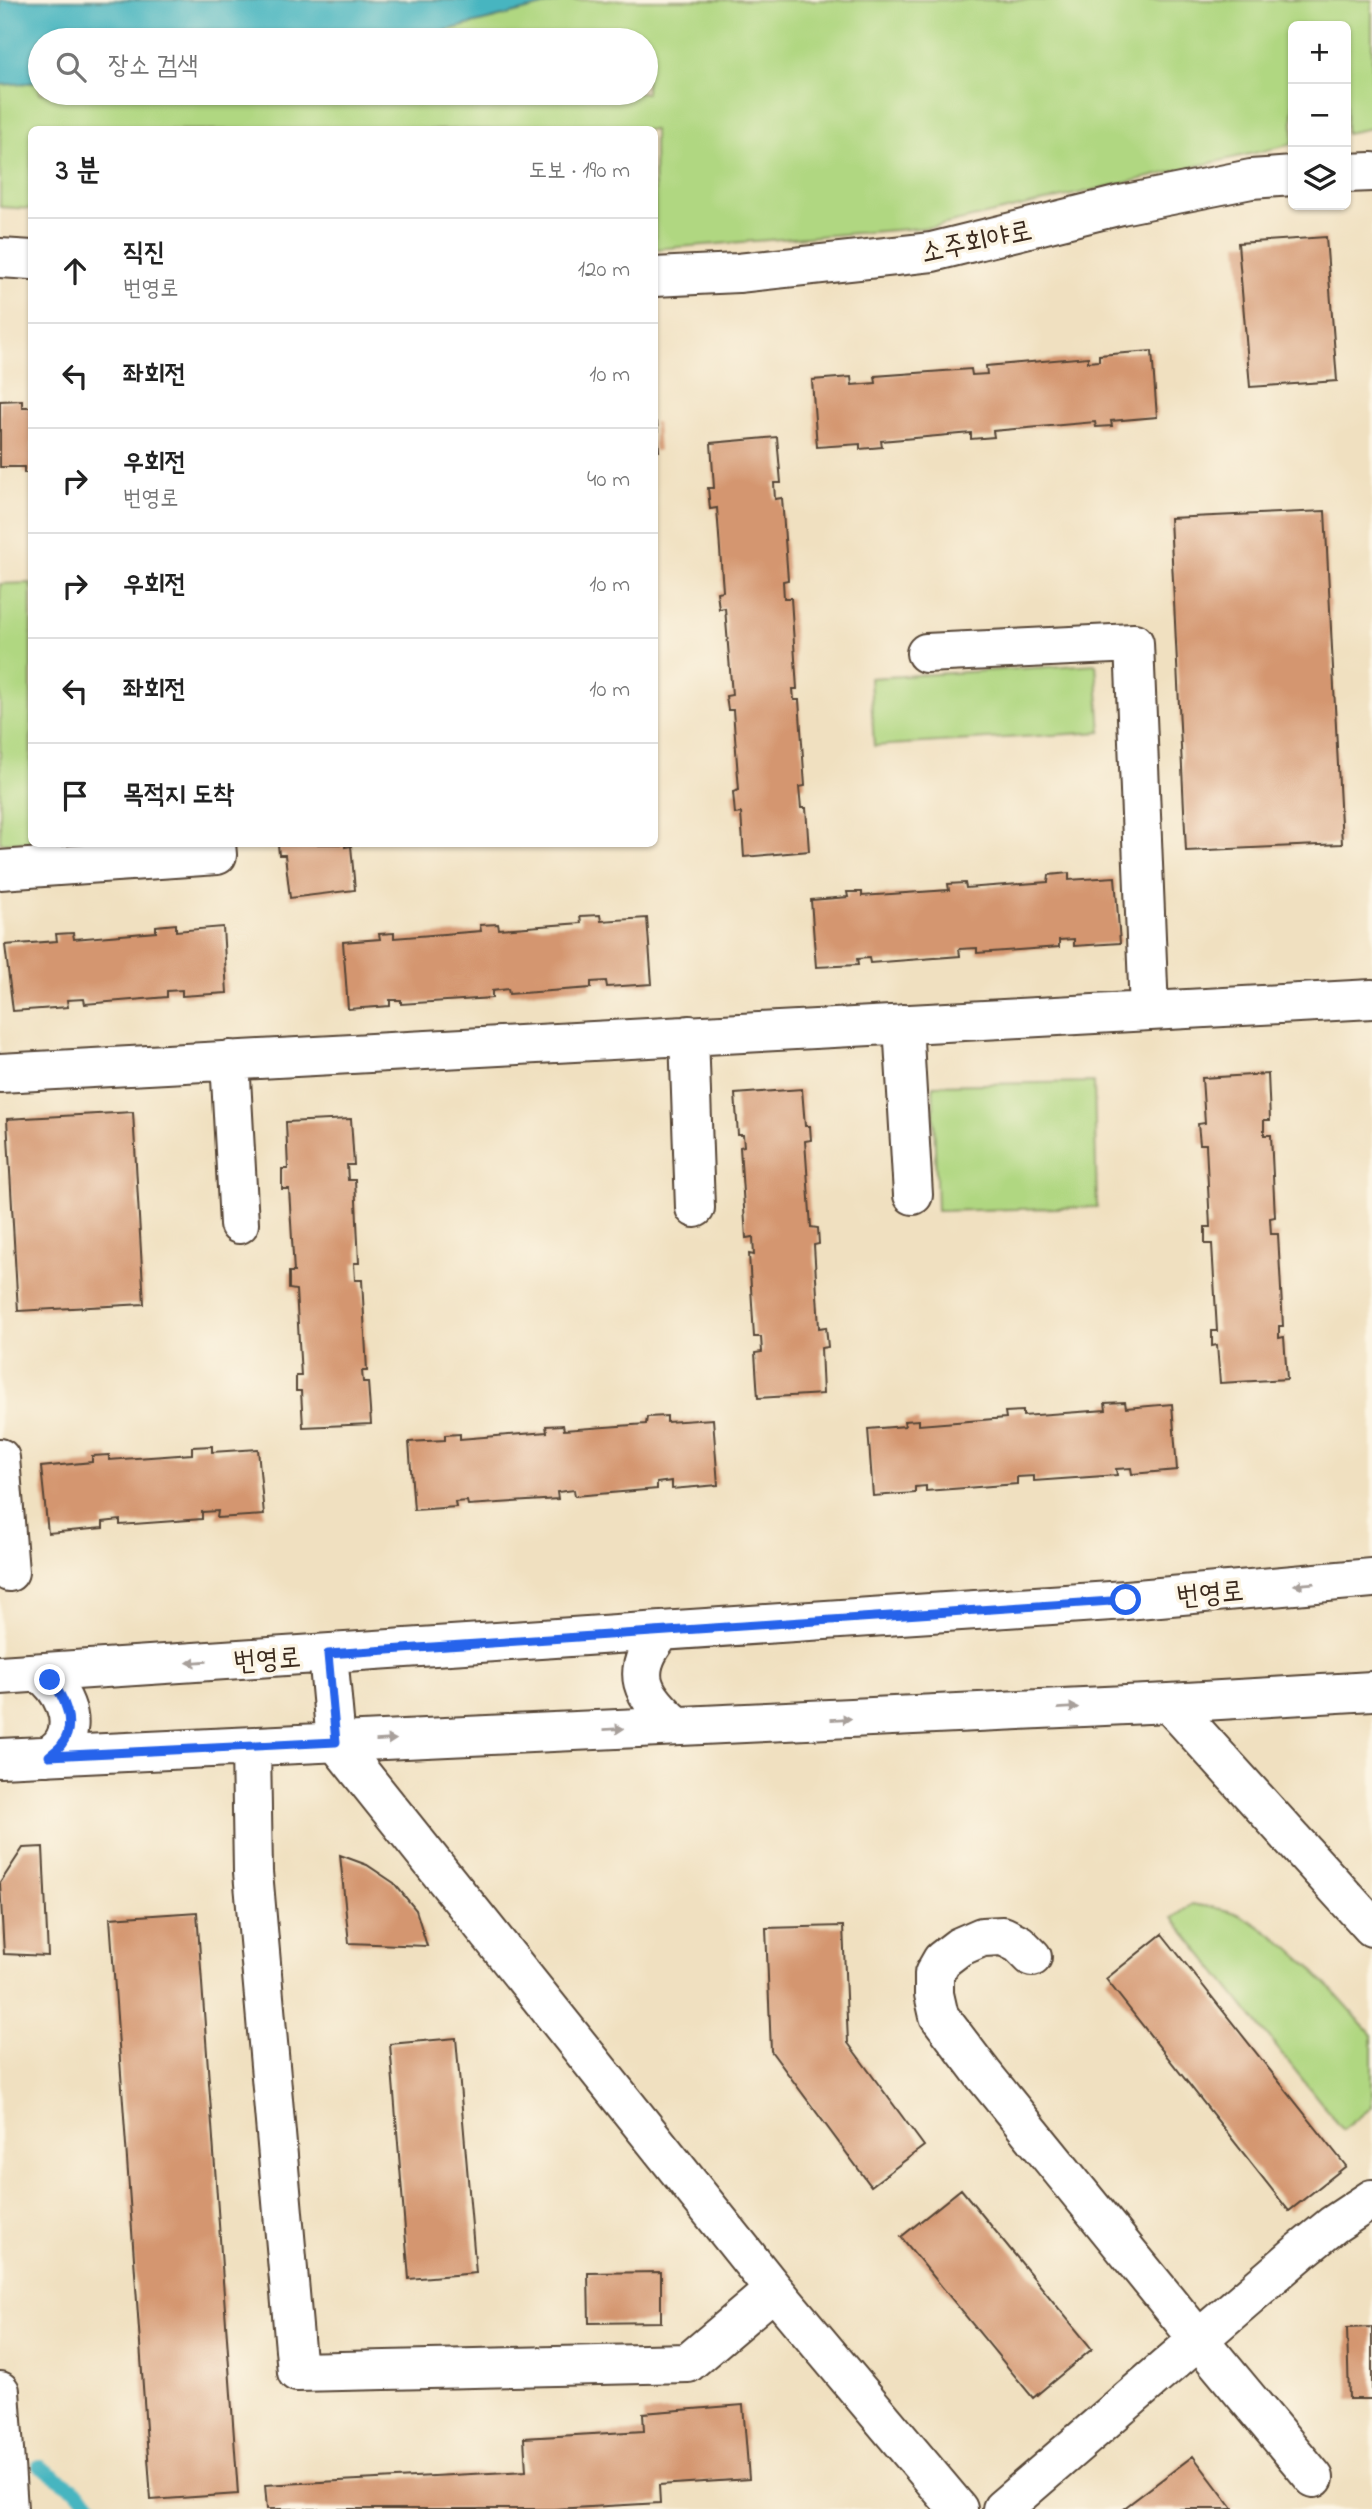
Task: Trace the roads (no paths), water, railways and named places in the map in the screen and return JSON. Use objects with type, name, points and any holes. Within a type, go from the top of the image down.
[{"type":"street","points":[[1351,173],[1372,172]]},
{"type":"street","name":"소주회야로","points":[[658,278],[932,252],[1134,202],[1251,178],[1288,176]]},
{"type":"street","points":[[0,258],[28,260]]},
{"type":"street","points":[[926,653],[1134,643],[1149,1011]]},
{"type":"street","points":[[0,870],[217,855],[216,847]]},
{"type":"street","points":[[0,1073],[1372,999]]},
{"type":"street","points":[[903,1024],[913,1195]]},
{"type":"street","points":[[689,1035],[695,1208]]},
{"type":"street","points":[[230,1060],[239,1224]]},
{"type":"street","points":[[0,1458],[9,1572]]},
{"type":"street","name":"번영로","points":[[0,1675],[1126,1600],[1372,1577]]},
{"type":"street","points":[[662,1632],[644,1656],[642,1676],[647,1695],[677,1727]]},
{"type":"street","points":[[328,1654],[336,1742],[774,2290],[958,2509]]},
{"type":"street","points":[[40,1673],[60,1691],[68,1714],[68,1725],[62,1744],[49,1756]]},
{"type":"street","points":[[0,1758],[1372,1691]]},
{"type":"street","points":[[1169,1703],[1372,1927]]},
{"type":"street","points":[[251,1747],[253,1872],[297,2372],[688,2362],[774,2290]]},
{"type":"street","points":[[1031,1957],[1019,1944],[1003,1936],[982,1937],[959,1947],[942,1960],[934,1974],[934,1994],[939,2016],[983,2074],[1314,2478]]},
{"type":"street","points":[[1002,2509],[1301,2251],[1372,2199]]},
{"type":"street","points":[[0,2391],[8,2509]]},
{"type":"water","points":[[0,0],[566,0],[455,28],[28,28],[28,83],[0,85]]},
{"type":"waterway","points":[[39,2466],[76,2490],[97,2509]]}]
